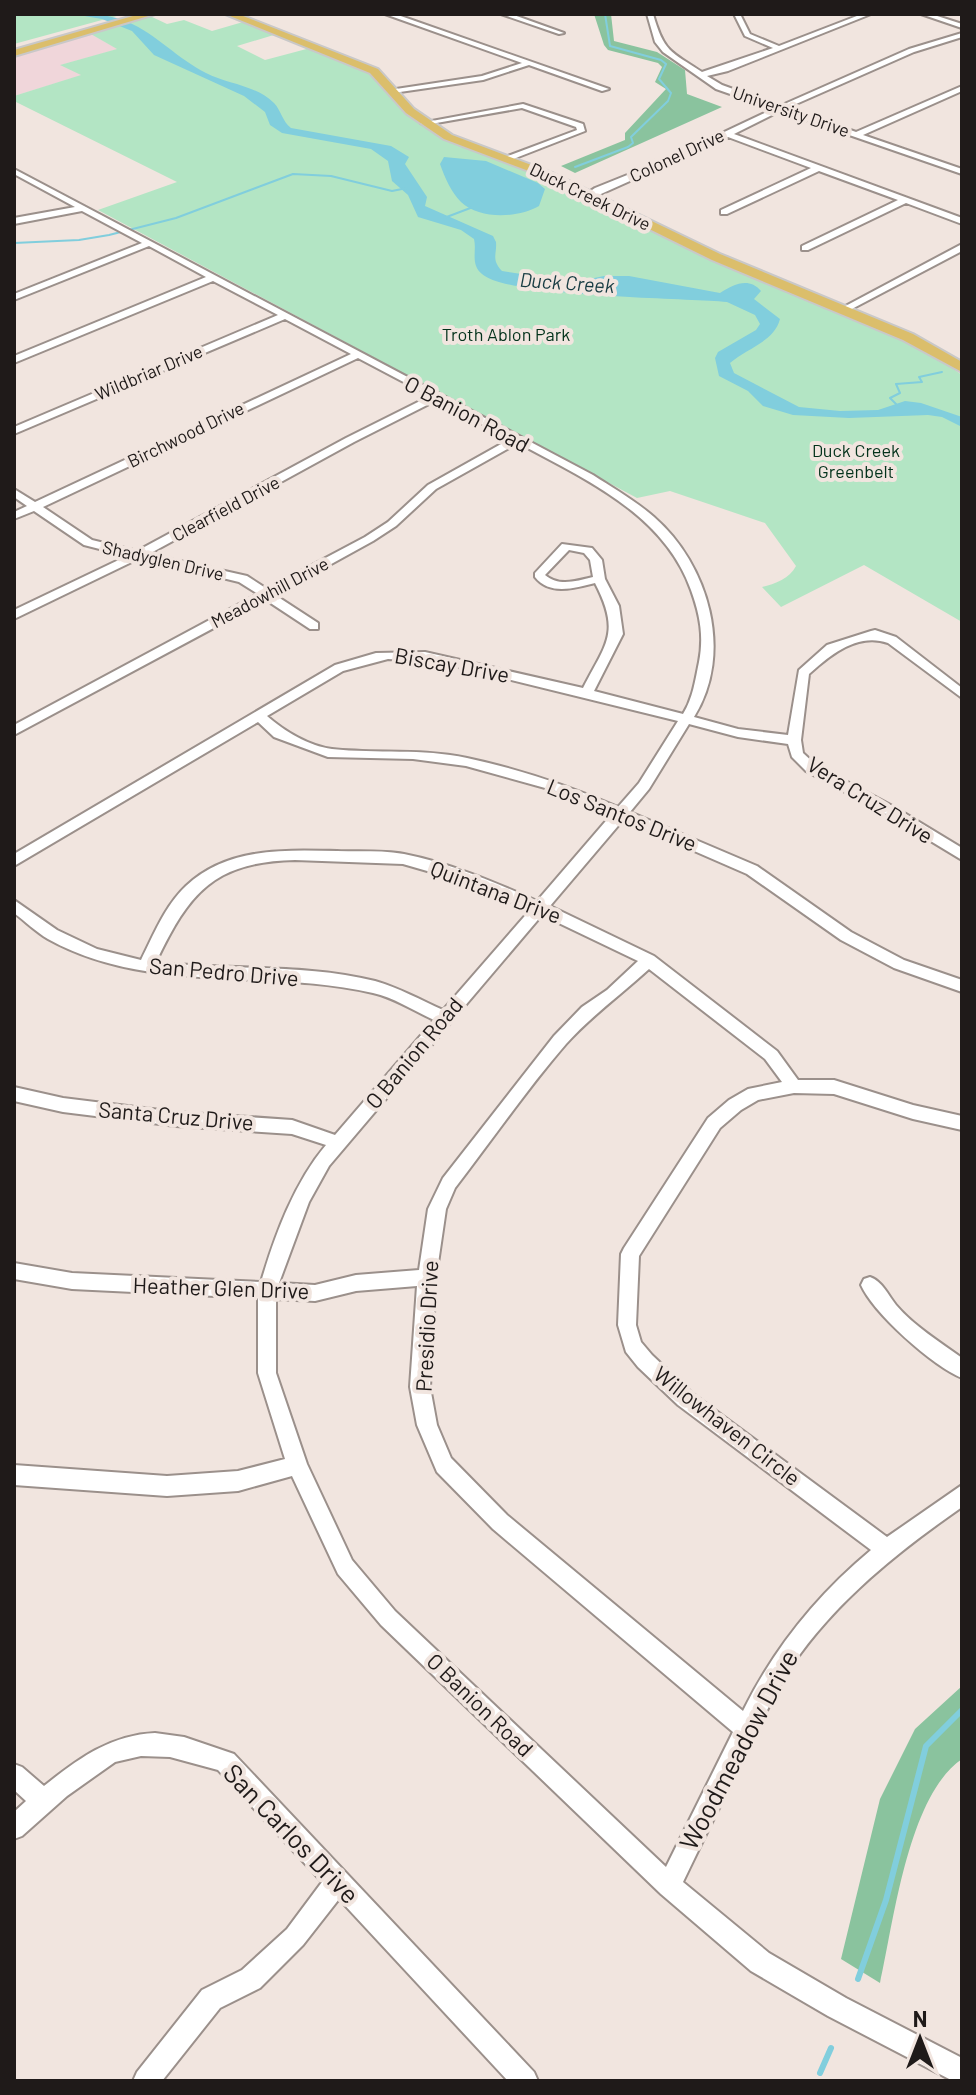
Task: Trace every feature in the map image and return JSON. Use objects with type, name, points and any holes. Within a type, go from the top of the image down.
[{"type":"main road","points":[[14,50],[130,14]]},
{"type":"main road","name":"Duck Creek Drive","points":[[230,14],[255,19],[316,43],[374,71],[396,91],[410,111],[448,137],[514,156]]},
{"type":"main road","points":[[89,28],[146,15]]},
{"type":"main road","name":"Duck Creek Drive","points":[[316,43],[371,60],[412,89],[440,120],[461,133],[849,307],[962,368]]},
{"type":"main road","name":"Duck Creek Drive","points":[[598,193],[716,257],[952,346]]},
{"type":"street","points":[[388,14],[605,89]]},
{"type":"street","points":[[504,14],[561,33]]},
{"type":"street","points":[[521,20],[534,14]]},
{"type":"street","name":"University Drive","points":[[650,14],[661,46],[700,75],[729,91],[962,172]]},
{"type":"street","points":[[737,14],[747,35],[779,48]]},
{"type":"street","points":[[700,75],[868,14]]},
{"type":"street","points":[[924,14],[962,26]]},
{"type":"street","name":"Colonel Drive","points":[[598,193],[664,166],[777,108],[933,42],[962,37]]},
{"type":"street","name":"Colonel Drive","points":[[598,193],[687,165],[814,97],[962,37]]},
{"type":"street","points":[[396,91],[483,78],[528,63]]},
{"type":"street","points":[[856,135],[962,88]]},
{"type":"street","points":[[425,123],[523,106],[580,126],[582,130],[514,156]]},
{"type":"street","points":[[727,134],[962,221]]},
{"type":"street","points":[[724,212],[818,168]]},
{"type":"street","name":"O Banion Road","points":[[14,171],[589,477],[650,519],[690,571],[705,612],[709,641],[698,700],[644,786],[337,1142],[301,1199],[267,1292],[268,1385],[297,1465],[345,1567],[388,1618],[669,1886],[760,1962],[837,2007],[962,2072]]},
{"type":"street","points":[[805,248],[905,200]]},
{"type":"street","points":[[14,221],[84,208]]},
{"type":"street","points":[[14,297],[150,243]]},
{"type":"street","points":[[849,307],[962,247]]},
{"type":"street","points":[[14,360],[214,277]]},
{"type":"street","name":"Wildbriar Drive","points":[[14,431],[285,316]]},
{"type":"street","name":"Birchwood Drive","points":[[14,516],[357,355]]},
{"type":"street","name":"Clearfield Drive","points":[[14,615],[246,500],[350,440],[436,397]]},
{"type":"street","name":"Meadowhill Drive","points":[[14,731],[369,539],[392,524],[432,487],[516,440]]},
{"type":"street","name":"Shadyglen Drive","points":[[14,492],[88,543],[243,579],[314,626]]},
{"type":"street","points":[[587,693],[617,634],[613,606],[599,579],[593,554],[573,545],[561,549],[539,575],[543,582],[552,586],[599,579]]},
{"type":"street","name":"Vera Cruz Drive","points":[[962,694],[892,640],[875,634],[831,648],[803,673],[794,740],[797,754],[811,768],[891,811],[962,855]]},
{"type":"street","name":"Biscay Drive","points":[[14,861],[339,668],[374,654],[438,658],[688,718],[738,733],[794,740]]},
{"type":"street","name":"Los Santos Drive","points":[[260,717],[279,734],[328,753],[413,755],[466,762],[561,788],[752,870],[846,936],[899,964],[962,986]]},
{"type":"street","name":"Quintana Drive","points":[[146,966],[173,911],[186,895],[201,882],[228,867],[260,855],[398,859],[458,874],[538,907],[649,960],[771,1055],[794,1086]]},
{"type":"street","name":"San Pedro Drive","points":[[14,905],[31,922],[75,947],[109,959],[146,966],[374,986],[443,1017]]},
{"type":"street","name":"Presidio Drive","points":[[649,960],[588,1011],[560,1040],[449,1183],[437,1209],[427,1277],[420,1387],[427,1425],[444,1465],[500,1522],[746,1728]]},
{"type":"street","name":"Willowhaven Circle","points":[[888,1550],[685,1399],[645,1361],[633,1346],[627,1325],[630,1254],[714,1123],[754,1094],[794,1086],[834,1087],[913,1112],[962,1123]]},
{"type":"street","name":"Santa Cruz Drive","points":[[14,1094],[63,1105],[176,1119],[292,1127],[337,1142]]},
{"type":"street","name":"Heather Glen Drive","points":[[14,1271],[72,1281],[315,1293],[356,1283],[427,1277]]},
{"type":"street","points":[[870,1285],[900,1321],[962,1369]]},
{"type":"street","points":[[14,1475],[167,1486],[238,1481],[297,1465]]},
{"type":"street","name":"Woodmeadow Drive","points":[[669,1886],[746,1728],[775,1673],[796,1642],[831,1603],[888,1550],[962,1495]]},
{"type":"street","name":"San Carlos Drive","points":[[14,1828],[42,1800],[109,1752],[155,1743],[197,1750],[226,1762],[525,2081]]},
{"type":"street","points":[[14,1775],[42,1800]]},
{"type":"street","points":[[146,2081],[211,1999],[251,1979],[295,1937],[337,1882]]},
{"type":"shaded area","points":[[89,33],[118,49],[61,65],[83,75],[14,96],[14,55]]},
{"type":"green space","points":[[14,14],[124,14],[14,44]]},
{"type":"green space","points":[[594,14],[611,14],[614,41],[657,52],[685,70],[687,94],[722,107],[575,173],[561,166],[625,140],[625,133],[666,89],[655,82],[662,67],[658,63],[608,50]]},
{"type":"green space","name":"Duck Creek Greenbelt","points":[[150,16],[167,24],[184,20],[212,31],[243,22],[277,34],[237,46],[265,60],[314,47],[366,69],[424,124],[541,175],[656,233],[932,354],[962,375],[962,622],[864,565],[781,607],[762,587],[782,580],[796,566],[765,523],[670,491],[637,498],[98,210],[177,182],[14,101],[14,96],[81,75],[60,65],[117,49],[89,33]]},
{"type":"green space","points":[[962,1686],[962,1759],[944,1777],[928,1801],[916,1830],[898,1895],[880,1983],[841,1959],[880,1799],[915,1729]]},
{"type":"water","name":"Duck Creek","points":[[73,14],[108,16],[138,27],[206,73],[267,97],[291,128],[391,146],[409,157],[405,164],[427,197],[425,206],[493,236],[496,260],[502,271],[575,282],[604,276],[629,276],[720,293],[736,285],[752,284],[761,291],[754,299],[780,319],[766,339],[730,363],[734,373],[799,407],[840,411],[878,410],[905,401],[962,417],[962,427],[942,417],[928,415],[849,418],[793,415],[763,406],[748,391],[719,376],[715,358],[718,352],[756,330],[760,324],[755,315],[727,302],[559,292],[498,282],[478,270],[474,239],[461,230],[418,217],[408,195],[392,181],[388,161],[371,149],[282,133],[270,125],[265,112],[244,96],[154,55],[132,31],[102,19]]},
{"type":"water","points":[[444,157],[486,161],[538,183],[545,189],[539,206],[510,215],[488,214],[469,208],[457,198],[449,184],[440,164]]},
{"type":"waterway","points":[[575,167],[628,147],[633,143],[631,137],[668,101],[671,93],[659,79],[666,64],[661,60],[610,46],[605,14]]},
{"type":"waterway","points":[[14,243],[79,240],[109,235],[176,218],[293,174],[331,176],[392,191],[407,188]]},
{"type":"waterway","points":[[444,218],[473,207]]},
{"type":"waterway","points":[[897,405],[890,398],[900,393],[896,384],[922,382],[919,377],[942,372]]},
{"type":"waterway","points":[[858,1979],[886,1900],[926,1746],[962,1710]]},
{"type":"waterway","points":[[820,2073],[831,2048]]},
{"type":"park label","name":"Troth Ablon Park","points":[[506,335]]}]
